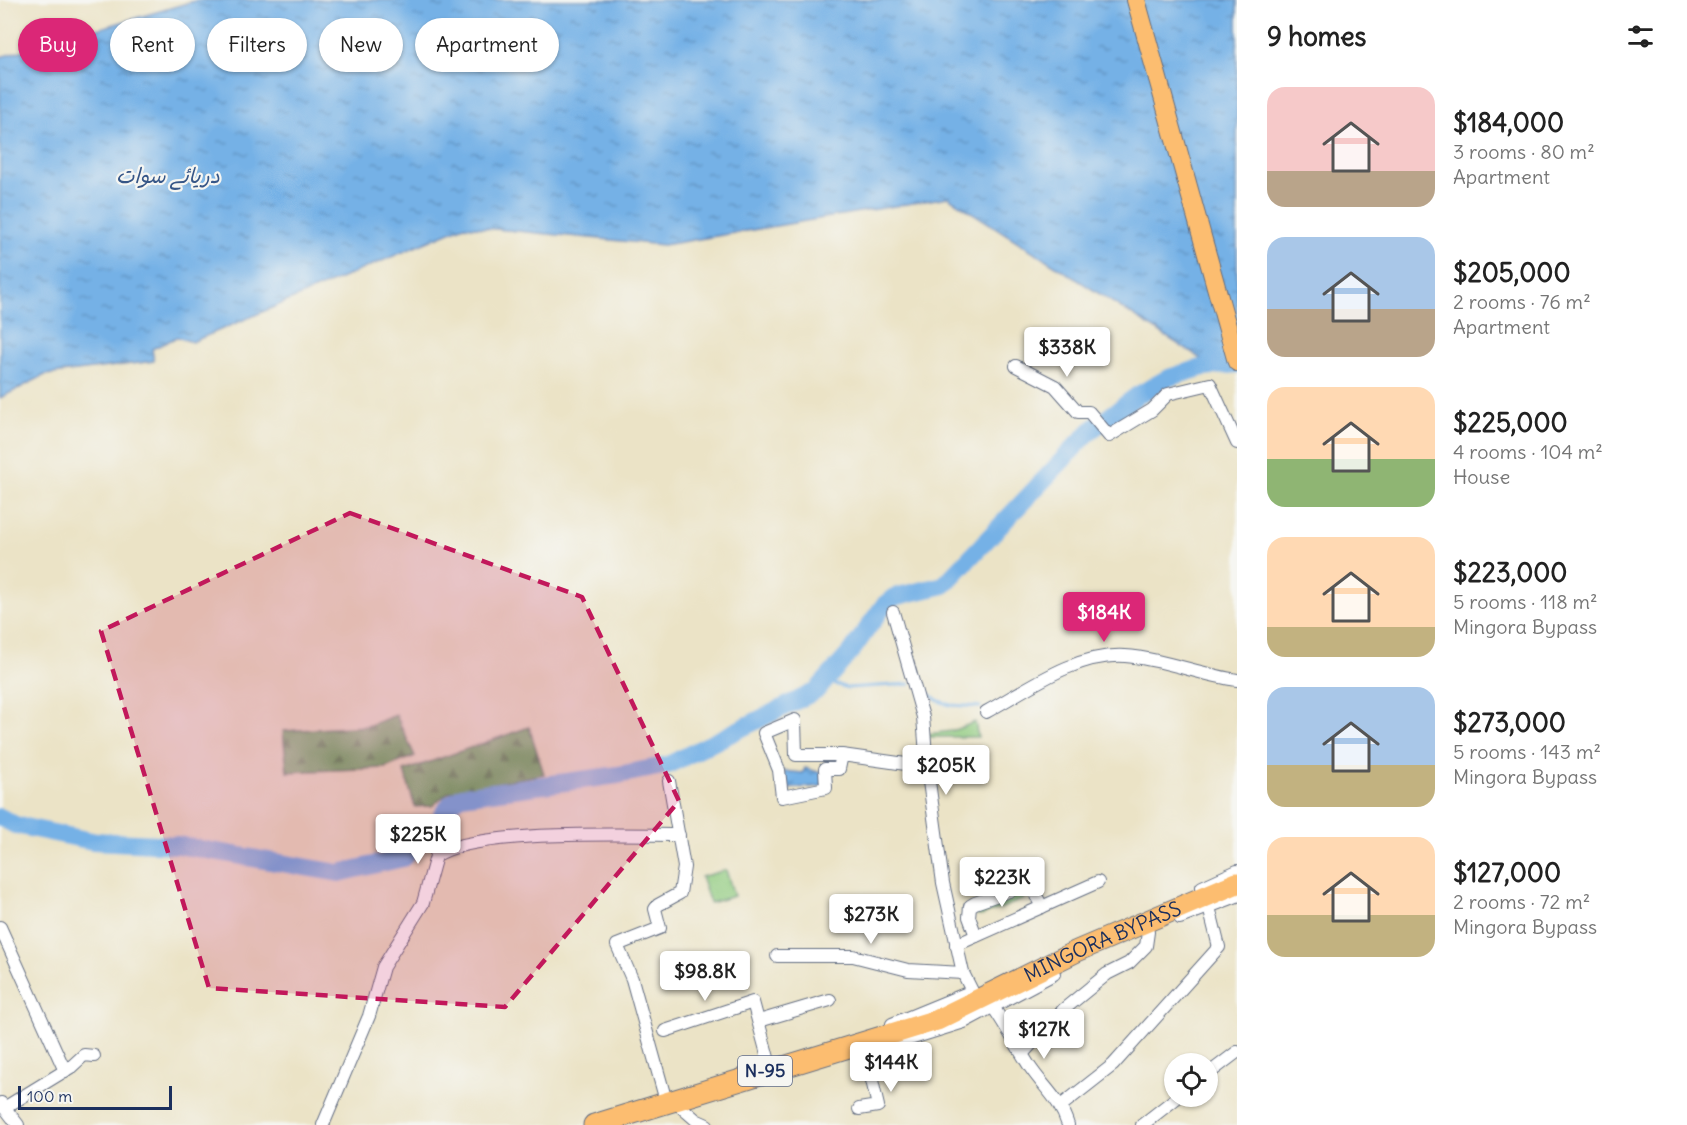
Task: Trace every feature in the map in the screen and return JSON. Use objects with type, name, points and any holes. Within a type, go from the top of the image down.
[{"type":"highway","name":"MINGORA BYPASS","points":[[594,1125],[669,1100],[937,1020],[1077,951],[1237,884]]},
{"type":"main road","points":[[1136,0],[1237,362]]},
{"type":"street","points":[[1016,366],[1055,386],[1078,412],[1089,412],[1109,436],[1152,410],[1168,394],[1210,384],[1237,443]]},
{"type":"street","points":[[893,612],[923,717],[927,767],[943,883],[963,973],[972,991]]},
{"type":"street","points":[[986,711],[1066,668],[1091,660],[1125,656],[1237,680]]},
{"type":"street","points":[[842,755],[839,769],[825,769],[826,788],[782,797],[779,770],[764,733],[795,720],[796,754],[842,755],[927,767]]},
{"type":"street","points":[[669,781],[684,867],[680,893],[655,909],[660,928],[616,945],[632,979],[669,1100],[696,1120],[707,1125]]},
{"type":"street","points":[[324,1125],[369,1016],[383,968],[423,903],[436,856],[469,843],[517,838],[679,835]]},
{"type":"street","points":[[863,1042],[889,1025],[972,991],[1055,951],[1237,871]]},
{"type":"street","points":[[956,945],[1098,882]]},
{"type":"street","points":[[976,936],[969,917],[970,906],[975,903],[1026,885],[1032,888],[1042,906]]},
{"type":"street","points":[[863,1042],[892,1044],[964,1022],[1059,971],[1237,896]]},
{"type":"street","points":[[1062,1105],[1113,1065],[1219,947],[1209,906]]},
{"type":"street","points":[[0,927],[65,1071]]},
{"type":"street","points":[[1023,1053],[1063,1010],[1107,974],[1129,963],[1146,946],[1148,932]]},
{"type":"street","points":[[777,956],[853,956],[908,970],[963,973]]},
{"type":"street","points":[[759,1022],[830,1000]]},
{"type":"street","points":[[665,1031],[753,1002],[771,1069]]},
{"type":"street","points":[[993,1007],[1030,1067],[1062,1105],[1068,1125]]},
{"type":"street","points":[[859,1109],[878,1106],[863,1042]]},
{"type":"street","points":[[1218,1066],[1237,1052]]},
{"type":"street","points":[[18,1125],[2,1105],[65,1071],[84,1055],[94,1056]]},
{"type":"street","points":[[1142,1125],[1165,1107]]},
{"type":"highlighted area","points":[[350,513],[582,597],[679,801],[505,1007],[209,988],[101,631]]},
{"type":"green space","points":[[396,715],[415,756],[385,768],[287,772],[283,731],[367,726]]},
{"type":"green space","points":[[975,722],[978,737],[928,737],[928,734],[952,731]]},
{"type":"green space","points":[[529,727],[544,774],[449,792],[432,806],[415,807],[404,771]]},
{"type":"green space","points":[[726,870],[734,896],[710,903],[701,877]]},
{"type":"green space","points":[[1022,891],[1024,899],[981,916],[977,915],[977,908]]},
{"type":"water","name":"دریائے سوات","points":[[198,0],[1237,0],[1237,362],[1206,362],[948,197],[663,245],[464,226],[192,342],[177,337],[152,349],[154,361],[45,375],[0,398],[0,57],[18,52],[18,72],[98,72],[98,29],[110,25],[110,72],[195,72],[195,18],[135,18]]},
{"type":"water","points":[[805,768],[824,774],[823,786],[785,789],[784,771],[803,773]]},
{"type":"waterway","points":[[0,817],[15,825],[92,841],[178,845],[339,873],[403,858],[436,824],[451,803],[462,796],[618,775],[668,765],[816,691],[851,652],[884,605],[894,597],[944,585],[1090,431],[1138,395],[1168,378],[1204,367],[1237,364]]},
{"type":"waterway","points":[[825,681],[847,688],[910,684]]},
{"type":"waterway","points":[[919,685],[937,700],[950,705],[980,707]]}]
